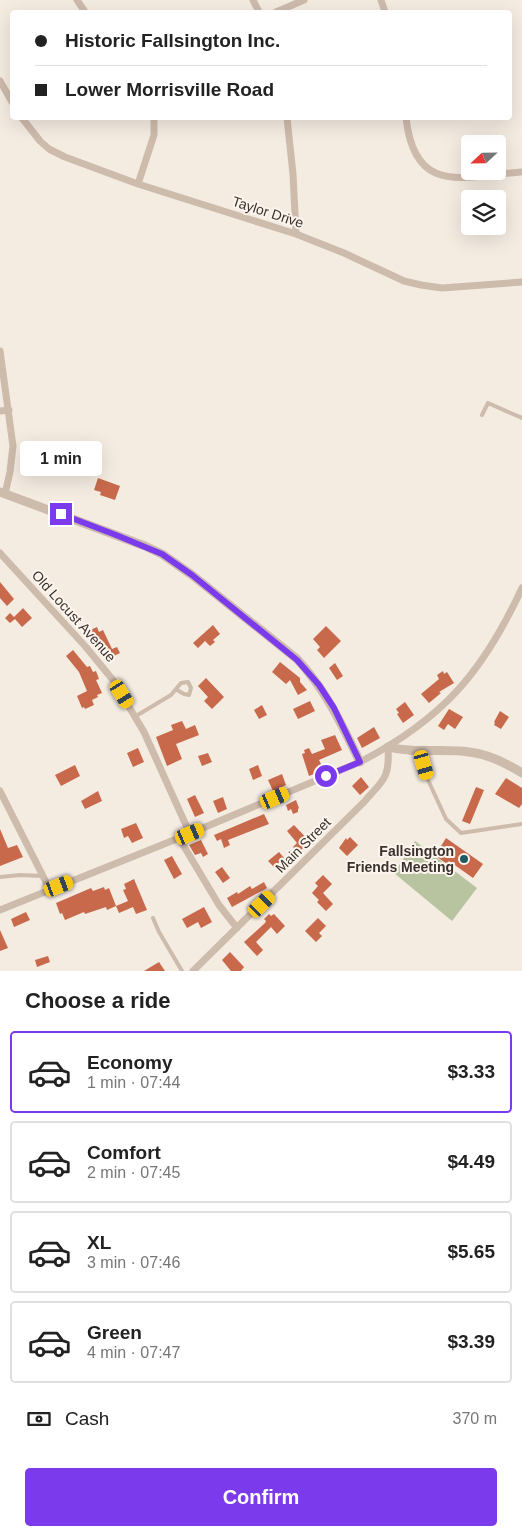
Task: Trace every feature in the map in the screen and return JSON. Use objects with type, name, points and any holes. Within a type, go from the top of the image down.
[{"type":"street","points":[[281,10],[304,0]]},
{"type":"street","points":[[0,81],[10,98]]},
{"type":"street","name":"Taylor Drive","points":[[24,120],[49,149],[70,159],[138,184],[296,234],[344,253],[396,278],[421,286],[456,288],[522,282]]},
{"type":"street","points":[[138,184],[154,135],[154,120]]},
{"type":"street","points":[[287,120],[296,234]]},
{"type":"street","points":[[406,120],[412,147],[417,157],[430,171],[452,177],[522,172]]},
{"type":"street","points":[[0,351],[9,410],[13,455],[3,493],[145,546],[162,554],[181,567],[297,660],[311,674],[334,708],[360,762]]},
{"type":"street","points":[[0,411],[9,410]]},
{"type":"street","name":"Old Locust Avenue","points":[[0,553],[85,646],[113,680],[136,716],[190,834]]},
{"type":"street","points":[[0,910],[190,834],[360,762],[388,747],[438,711],[472,675],[497,638],[522,588]]},
{"type":"street","points":[[388,747],[404,751],[469,752],[493,758],[522,773]]},
{"type":"street","name":"Main Street","points":[[193,971],[348,818],[385,778],[389,765],[388,747]]},
{"type":"street","points":[[0,791],[50,890]]},
{"type":"street","points":[[179,838],[219,905],[237,928]]},
{"type":"lane","points":[[482,415],[488,403],[522,418]]},
{"type":"lane","points":[[136,716],[177,690]]},
{"type":"lane","points":[[420,751],[428,780],[446,819],[461,832],[522,824]]},
{"type":"lane","points":[[0,877],[20,875],[42,876]]},
{"type":"lane","points":[[153,918],[182,971]]},
{"type":"green space","points":[[415,841],[477,888],[452,921],[394,873]]},
{"type":"building","points":[[98,478],[120,486],[115,500],[100,495],[101,492],[94,490]]},
{"type":"building","points":[[0,582],[14,599],[7,606],[0,598]]},
{"type":"building","points":[[23,608],[32,618],[22,627],[15,619],[10,623],[5,618],[10,613],[14,617]]},
{"type":"building","points":[[213,625],[220,634],[213,640],[215,642],[210,646],[205,641],[198,648],[193,643]]},
{"type":"building","points":[[326,626],[341,641],[324,658],[317,650],[320,647],[313,639]]},
{"type":"building","points":[[97,627],[99,632],[103,630],[112,649],[117,647],[120,653],[106,660],[96,639],[91,642],[86,632]]},
{"type":"building","points":[[73,650],[87,667],[90,666],[93,672],[96,671],[99,679],[96,680],[102,693],[92,700],[94,705],[85,709],[84,707],[82,708],[77,696],[87,691],[79,672],[66,656]]},
{"type":"building","points":[[280,662],[300,678],[300,682],[307,690],[298,695],[290,680],[286,684],[272,672]]},
{"type":"building","points":[[335,663],[343,676],[337,680],[329,668]]},
{"type":"building","points":[[443,671],[444,674],[447,672],[454,683],[439,692],[441,693],[429,703],[421,694],[439,679],[437,675]]},
{"type":"building","points":[[206,678],[224,697],[212,709],[204,701],[208,697],[198,686]]},
{"type":"building","points":[[310,701],[315,711],[298,719],[293,709]]},
{"type":"building","points":[[405,702],[414,715],[403,723],[396,709]]},
{"type":"building","points":[[262,705],[267,715],[259,719],[254,710]]},
{"type":"building","points":[[449,709],[463,717],[455,729],[448,724],[444,730],[438,726]]},
{"type":"building","points":[[500,711],[509,717],[501,729],[494,725]]},
{"type":"building","points":[[182,721],[186,729],[195,725],[199,735],[176,744],[182,759],[167,766],[156,737],[173,730],[171,725]]},
{"type":"building","points":[[374,727],[380,738],[362,748],[357,738]]},
{"type":"building","points":[[335,735],[342,750],[319,760],[324,770],[309,776],[302,754],[305,753],[304,750],[309,748],[312,754],[325,749],[321,740]]},
{"type":"building","points":[[138,748],[144,762],[133,767],[127,753]]},
{"type":"building","points":[[208,753],[212,762],[202,766],[198,756]]},
{"type":"building","points":[[75,765],[80,776],[61,786],[55,775]]},
{"type":"building","points":[[258,765],[262,776],[253,780],[249,769]]},
{"type":"building","points":[[282,774],[286,785],[273,791],[268,780]]},
{"type":"building","points":[[361,777],[369,787],[360,795],[352,786]]},
{"type":"building","points":[[506,778],[522,788],[522,804],[519,808],[495,794]]},
{"type":"building","points":[[476,787],[484,790],[470,824],[462,821]]},
{"type":"building","points":[[98,791],[102,801],[85,809],[81,801]]},
{"type":"building","points":[[195,795],[204,813],[195,817],[187,799]]},
{"type":"building","points":[[223,797],[227,809],[218,813],[213,801]]},
{"type":"building","points":[[296,800],[299,808],[298,812],[293,814],[291,809],[288,811],[286,805]]},
{"type":"building","points":[[264,814],[269,824],[228,840],[230,845],[224,848],[221,839],[217,841],[214,835]]},
{"type":"building","points":[[136,823],[143,838],[132,843],[128,836],[124,838],[121,829]]},
{"type":"building","points":[[294,825],[310,842],[298,853],[293,847],[297,843],[287,831]]},
{"type":"building","points":[[0,829],[8,848],[17,845],[23,857],[0,866]]},
{"type":"building","points":[[350,837],[358,845],[347,856],[339,848],[346,838],[347,840]]},
{"type":"building","name":"Fallsington Friends Meeting","points":[[446,838],[483,864],[473,878],[449,861],[447,864],[437,857],[440,853],[438,851]]},
{"type":"building","points":[[201,840],[208,854],[203,857],[201,853],[195,855],[189,845]]},
{"type":"building","points":[[279,852],[284,858],[274,867],[268,861]]},
{"type":"building","points":[[172,856],[182,874],[174,879],[164,860]]},
{"type":"building","points":[[222,867],[230,878],[223,883],[215,872]]},
{"type":"building","points":[[323,875],[332,884],[323,893],[333,904],[326,911],[317,902],[319,900],[312,893],[318,886],[315,883]]},
{"type":"building","points":[[134,879],[147,910],[136,914],[133,907],[119,913],[116,906],[128,901],[123,890],[126,889],[124,884]]},
{"type":"building","points":[[264,882],[267,888],[232,907],[227,898],[237,892],[238,894],[250,886],[252,889]]},
{"type":"building","points":[[104,887],[105,890],[109,888],[116,906],[107,910],[106,907],[85,914],[84,912],[65,920],[62,913],[60,914],[56,903],[91,888],[93,891]]},
{"type":"building","points":[[204,907],[212,922],[201,928],[198,922],[187,928],[182,919]]},
{"type":"building","points":[[26,912],[30,920],[14,927],[11,919]]},
{"type":"building","points":[[269,914],[271,916],[274,914],[285,926],[277,934],[271,927],[256,942],[263,950],[257,956],[244,942],[265,923],[264,919]]},
{"type":"building","points":[[318,918],[326,926],[319,933],[322,936],[316,942],[305,931]]},
{"type":"building","points":[[0,930],[8,948],[0,951]]},
{"type":"building","points":[[230,952],[244,967],[241,971],[231,971],[222,960]]},
{"type":"building","points":[[48,956],[50,962],[37,967],[35,960]]},
{"type":"building","points":[[159,962],[165,971],[144,971]]},
{"type":"place","name":"Fallsington Friends Meeting","points":[[464,859]]},
{"type":"route","points":[[61,514],[162,554],[192,575],[297,660],[311,674],[334,708],[360,762],[326,776]]}]
